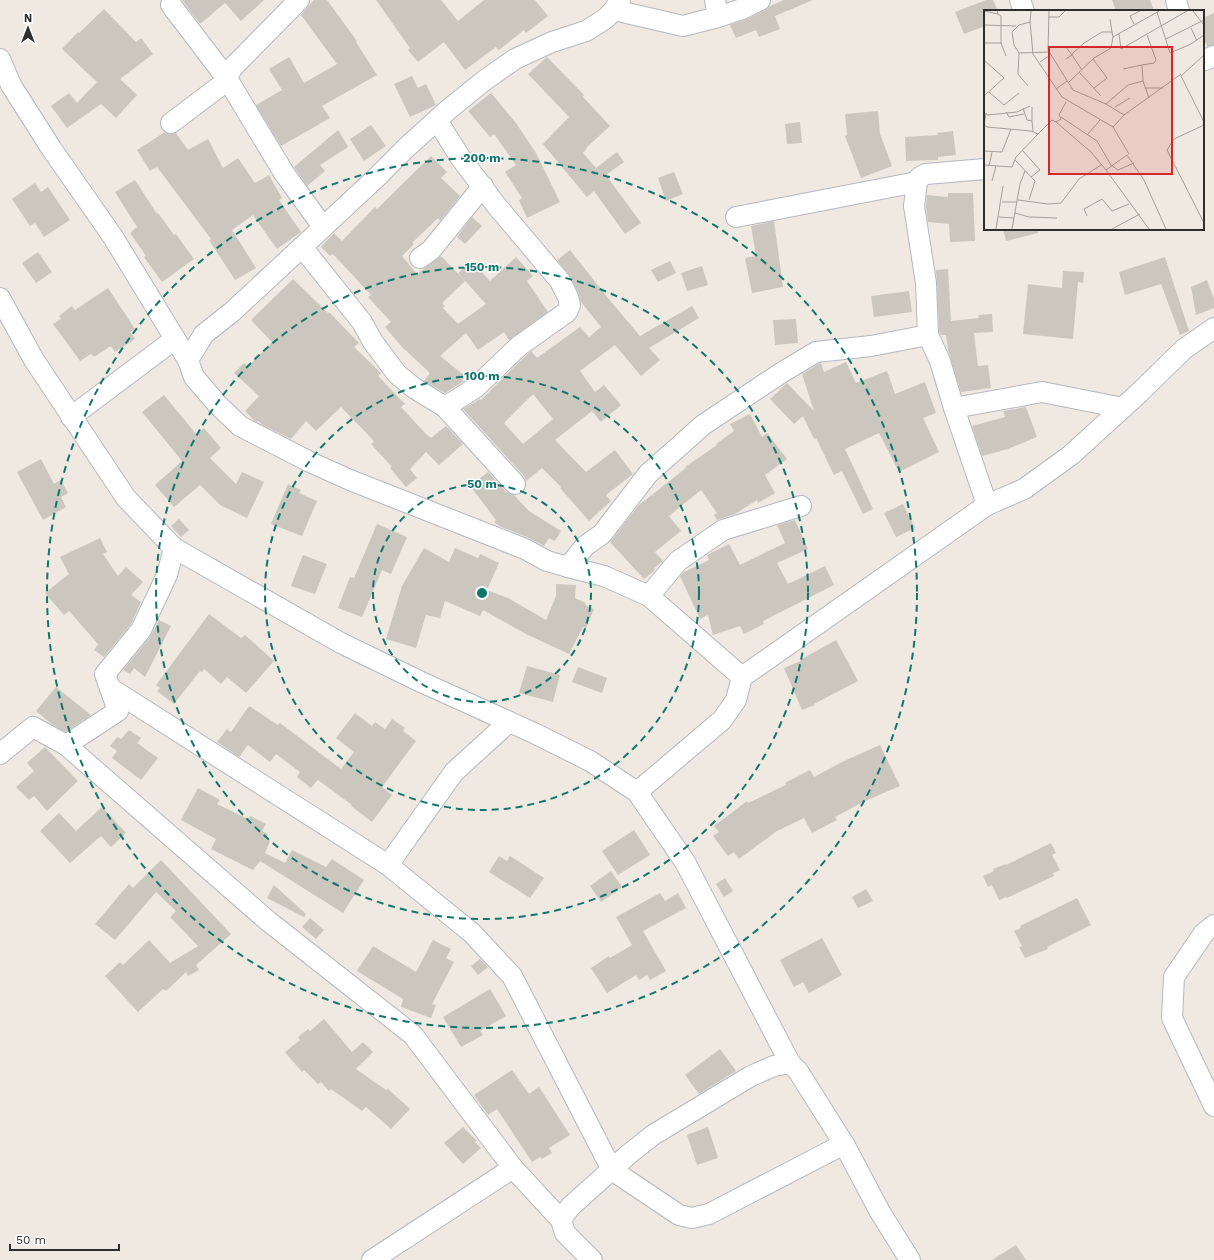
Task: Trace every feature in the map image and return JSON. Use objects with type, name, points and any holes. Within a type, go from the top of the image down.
[{"type":"street","points":[[228,80],[228,74],[233,67],[299,0]]},
{"type":"street","points":[[188,360],[204,334],[232,312],[377,177],[406,148],[485,80],[515,59],[552,42],[586,30],[605,19],[617,5],[683,26],[716,8],[742,9],[760,0]]},
{"type":"street","points":[[1020,0],[1024,10]]},
{"type":"street","points":[[1176,0],[1179,10]]},
{"type":"street","points":[[171,5],[228,80],[284,173],[323,227]]},
{"type":"street","points":[[1204,60],[1214,56]]},
{"type":"street","points":[[0,59],[5,88],[51,148],[113,237],[188,360],[194,377],[218,405],[240,426],[310,462],[350,480],[525,549],[547,561],[604,576],[649,596],[742,677]]},
{"type":"street","points":[[171,123],[228,80]]},
{"type":"street","points":[[437,120],[460,157],[496,205],[560,281],[568,297],[570,305],[567,312],[519,346],[475,388],[445,407]]},
{"type":"street","points":[[984,169],[926,174],[920,177],[917,182],[914,206],[926,283],[928,335],[940,361],[954,408],[987,505]]},
{"type":"street","points":[[736,217],[917,182]]},
{"type":"street","points":[[420,258],[430,250],[483,186]]},
{"type":"street","points":[[302,247],[362,322],[374,342],[397,374],[414,388],[445,407],[515,484]]},
{"type":"street","points":[[0,298],[34,360],[126,498],[174,548],[341,643],[590,761],[637,792],[685,862],[790,1063],[798,1071],[844,1144],[880,1212],[910,1260]]},
{"type":"street","points":[[637,792],[722,720],[736,700],[742,677],[987,505],[1024,489],[1071,455],[1123,408],[1184,348],[1214,328]]},
{"type":"street","points":[[568,567],[585,546],[602,534],[648,474],[703,425],[781,373],[816,352],[871,346],[928,335]]},
{"type":"street","points":[[71,417],[175,339]]},
{"type":"street","points":[[954,408],[1042,392],[1123,408]]},
{"type":"street","points":[[649,596],[678,561],[723,530],[801,506]]},
{"type":"street","points":[[66,745],[118,711],[105,674],[141,630],[167,575],[174,548]]},
{"type":"street","points":[[110,688],[388,865],[472,933],[512,976],[612,1170],[679,1215],[692,1218],[709,1214],[844,1144]]},
{"type":"street","points":[[388,865],[454,772],[509,722]]},
{"type":"street","points":[[0,754],[33,727],[66,745],[268,921],[413,1035],[513,1168],[561,1220],[565,1233],[592,1260]]},
{"type":"street","points":[[1214,925],[1204,933],[1174,977],[1172,1018],[1214,1106]]},
{"type":"street","points":[[561,1220],[570,1207],[653,1135],[745,1080],[774,1066],[790,1063]]},
{"type":"street","points":[[372,1260],[513,1168]]},
{"type":"building","points":[[182,0],[264,0],[241,21],[225,3],[200,24]]},
{"type":"building","points":[[314,0],[327,0],[357,41],[356,42],[377,75],[322,106],[330,118],[281,146],[256,105],[282,90],[269,69],[289,57],[304,83],[337,64],[301,15]]},
{"type":"building","points":[[376,0],[441,0],[458,21],[484,0],[535,0],[548,16],[526,33],[524,30],[499,50],[496,47],[465,70],[444,42],[418,62],[408,50],[410,48]]},
{"type":"building","points":[[784,0],[813,0],[775,16],[780,29],[759,37],[756,30],[736,38],[730,25],[747,19]]},
{"type":"building","points":[[986,0],[993,0],[998,10],[984,10],[984,26],[964,34],[955,12]]},
{"type":"building","points":[[1112,0],[1150,0],[1154,10],[1116,10]]},
{"type":"building","points":[[104,9],[136,42],[141,38],[153,54],[120,79],[137,95],[116,118],[101,104],[67,128],[51,106],[69,93],[77,103],[97,82],[62,49],[78,32],[79,33]]},
{"type":"building","points":[[1214,13],[1214,45],[1207,47],[1206,43],[1204,44],[1204,18]]},
{"type":"building","points":[[547,57],[584,95],[583,97],[610,126],[586,148],[583,153],[596,168],[617,152],[624,162],[606,175],[641,223],[625,234],[594,191],[587,197],[543,144],[569,117],[528,74]]},
{"type":"building","points":[[412,76],[418,88],[426,84],[436,105],[410,117],[394,84]]},
{"type":"building","points":[[491,93],[516,123],[536,153],[560,202],[527,218],[519,200],[522,198],[505,172],[516,165],[494,134],[490,137],[468,111]]},
{"type":"building","points":[[878,111],[880,134],[892,166],[861,178],[845,136],[847,135],[845,114]]},
{"type":"building","points":[[800,122],[802,143],[787,144],[785,124]]},
{"type":"building","points":[[371,125],[386,146],[364,161],[350,139]]},
{"type":"building","points":[[338,130],[348,147],[320,165],[325,171],[307,186],[294,167]]},
{"type":"building","points":[[953,131],[956,155],[938,157],[938,160],[906,161],[905,137],[938,135],[937,133]]},
{"type":"building","points":[[165,132],[172,134],[176,133],[188,150],[208,139],[223,168],[238,158],[255,183],[269,175],[282,198],[279,200],[301,232],[277,249],[253,215],[232,230],[256,268],[235,280],[209,240],[211,239],[157,167],[150,171],[137,150]]},
{"type":"building","points":[[431,156],[447,172],[441,178],[460,196],[440,221],[438,218],[412,243],[414,244],[402,256],[417,274],[441,256],[465,281],[442,303],[445,306],[443,308],[458,324],[486,304],[458,273],[472,261],[490,281],[516,257],[533,276],[527,281],[548,312],[509,340],[504,332],[478,350],[466,333],[440,356],[465,376],[462,380],[464,381],[445,393],[424,381],[430,373],[402,347],[385,327],[391,322],[368,297],[371,295],[333,254],[330,256],[321,247],[334,233],[342,241],[375,207],[377,209]]},
{"type":"building","points":[[674,172],[683,194],[666,201],[658,178]]},
{"type":"building","points":[[135,180],[157,214],[158,213],[174,235],[176,234],[194,259],[162,282],[144,257],[146,256],[130,233],[137,227],[115,192]]},
{"type":"building","points":[[35,183],[41,192],[48,187],[70,220],[44,237],[35,223],[30,226],[12,199]]},
{"type":"building","points":[[948,193],[973,193],[975,241],[950,242],[949,224],[928,222],[926,206],[927,195],[948,197]]},
{"type":"building","points":[[472,217],[482,226],[465,244],[457,237]]},
{"type":"building","points":[[774,221],[783,287],[752,293],[745,258],[756,256],[751,226]]},
{"type":"building","points":[[1003,230],[1037,230],[1038,233],[1006,241]]},
{"type":"building","points":[[570,250],[640,336],[692,306],[699,318],[649,348],[660,360],[641,376],[615,345],[580,371],[595,392],[604,385],[621,405],[601,422],[592,411],[555,440],[586,472],[615,450],[633,474],[606,495],[611,501],[589,521],[560,488],[561,487],[542,468],[526,481],[524,476],[463,409],[480,399],[481,400],[531,351],[537,358],[580,327],[589,337],[601,327],[581,302],[570,276],[557,260]],"holes":[[[533,394],[553,419],[523,444],[504,423]]]},
{"type":"building","points":[[38,252],[52,272],[36,283],[22,263]]},
{"type":"building","points":[[1165,257],[1189,331],[1180,335],[1161,284],[1125,295],[1119,272]]},
{"type":"building","points":[[670,261],[676,273],[658,282],[651,270]]},
{"type":"building","points":[[702,266],[708,285],[687,291],[681,273]]},
{"type":"building","points":[[948,269],[951,321],[979,318],[978,315],[992,314],[993,332],[974,333],[978,366],[988,365],[991,388],[961,392],[948,350],[946,335],[941,335],[939,332],[936,270]]},
{"type":"building","points":[[1063,271],[1084,272],[1083,283],[1078,282],[1073,339],[1023,334],[1028,284],[1062,288]]},
{"type":"building","points":[[293,279],[328,313],[329,312],[359,343],[354,347],[381,373],[378,376],[405,404],[401,407],[426,434],[431,438],[446,426],[463,444],[439,465],[426,452],[410,469],[417,478],[406,487],[390,468],[392,467],[371,444],[374,441],[341,407],[316,431],[306,421],[291,439],[254,420],[245,411],[259,396],[234,373],[244,363],[248,367],[272,342],[251,320]]},
{"type":"building","points":[[1207,280],[1214,299],[1214,308],[1196,315],[1191,287]]},
{"type":"building","points":[[108,288],[135,329],[130,332],[135,339],[115,352],[111,346],[94,357],[91,354],[80,361],[53,324],[61,319],[59,316],[72,306],[75,310]]},
{"type":"building","points":[[909,291],[912,312],[874,317],[871,296]]},
{"type":"building","points":[[796,319],[798,343],[775,345],[773,320]]},
{"type":"building","points":[[846,362],[856,383],[887,371],[895,394],[925,382],[936,413],[923,418],[939,452],[899,472],[879,433],[845,449],[873,509],[863,514],[842,471],[834,475],[816,438],[814,439],[803,416],[794,424],[770,399],[787,383],[814,411],[802,374],[820,363],[824,372]]},
{"type":"building","points":[[164,395],[196,434],[204,428],[221,448],[210,458],[236,484],[242,472],[264,482],[247,518],[220,505],[200,485],[174,507],[155,485],[182,461],[142,412]]},
{"type":"building","points":[[1026,407],[1037,437],[1008,449],[982,456],[972,426],[1005,417],[1003,411]]},
{"type":"building","points":[[750,414],[762,437],[767,433],[787,459],[765,475],[775,493],[758,503],[757,500],[735,514],[717,520],[714,515],[717,513],[701,490],[669,516],[681,531],[655,552],[663,561],[644,579],[610,542],[639,505],[686,468],[685,467],[717,445],[716,444],[734,431],[730,424]]},
{"type":"building","points":[[41,459],[54,484],[61,480],[68,493],[61,497],[66,507],[43,520],[17,472]]},
{"type":"building","points":[[488,472],[506,492],[514,495],[529,511],[561,531],[555,541],[549,538],[544,546],[529,538],[499,526],[494,522],[496,520],[470,486]]},
{"type":"building","points":[[288,484],[301,490],[299,493],[317,501],[302,536],[271,524]]},
{"type":"building","points":[[903,504],[915,528],[896,537],[884,513]]},
{"type":"building","points":[[179,519],[189,530],[181,537],[171,526]]},
{"type":"building","points":[[795,520],[808,549],[777,563],[788,584],[825,566],[834,585],[763,621],[764,624],[744,634],[740,626],[713,635],[708,615],[700,619],[680,576],[684,572],[709,560],[707,555],[729,544],[740,565],[785,543],[777,525]]},
{"type":"building","points":[[377,524],[407,537],[391,574],[382,570],[362,617],[338,608],[350,577],[354,578]]},
{"type":"building","points":[[100,538],[107,552],[103,554],[118,576],[126,567],[143,582],[131,595],[141,602],[131,624],[104,657],[94,650],[98,644],[69,611],[64,615],[45,593],[69,574],[60,557]]},
{"type":"building","points":[[424,548],[449,562],[455,548],[478,558],[480,554],[499,563],[487,590],[508,598],[546,620],[556,596],[556,584],[576,585],[575,598],[594,609],[586,628],[583,627],[569,654],[526,634],[483,610],[480,616],[445,601],[440,618],[426,615],[416,648],[386,639],[402,586]]},
{"type":"building","points":[[303,555],[327,564],[315,594],[291,586]]},
{"type":"building","points":[[209,614],[241,638],[245,635],[274,661],[246,693],[227,677],[221,684],[204,669],[202,672],[200,671],[174,704],[157,691],[160,688],[156,685]]},
{"type":"building","points":[[159,620],[171,626],[145,677],[134,668],[130,674],[123,670],[150,637]]},
{"type":"building","points":[[836,640],[858,681],[814,704],[815,705],[802,710],[784,668],[801,661],[800,660]]},
{"type":"building","points":[[527,666],[560,675],[553,702],[519,693]]},
{"type":"building","points":[[578,667],[607,678],[602,693],[572,682]]},
{"type":"building","points":[[56,687],[91,715],[65,732],[53,725],[36,711]]},
{"type":"building","points":[[249,706],[278,725],[280,723],[341,769],[354,752],[336,738],[355,713],[372,726],[375,722],[385,729],[392,719],[405,728],[403,731],[416,741],[382,787],[392,795],[372,822],[318,780],[311,788],[297,777],[300,772],[276,754],[270,762],[248,745],[239,757],[217,742],[227,729],[231,732]]},
{"type":"building","points":[[129,730],[141,738],[137,743],[158,758],[141,780],[112,758],[117,751],[110,746],[117,737],[121,739]]},
{"type":"building","points":[[880,745],[900,786],[863,802],[835,817],[837,820],[812,833],[804,818],[777,831],[739,859],[734,852],[728,856],[713,836],[719,832],[714,826],[747,801],[748,803],[786,785],[785,783],[810,770],[814,777],[842,762]]},
{"type":"building","points":[[45,747],[78,781],[47,811],[34,796],[29,800],[16,787],[34,771],[27,763]]},
{"type":"building","points":[[198,788],[220,800],[217,804],[248,819],[250,816],[266,824],[262,831],[268,834],[265,839],[270,841],[265,853],[285,863],[292,850],[326,867],[332,859],[364,880],[343,913],[260,861],[253,870],[211,849],[216,839],[181,820]]},
{"type":"building","points":[[102,807],[126,833],[111,847],[101,836],[70,863],[40,831],[59,813],[76,831]]},
{"type":"building","points":[[634,830],[650,855],[618,875],[602,851]]},
{"type":"building","points":[[1051,843],[1056,853],[1052,855],[1060,870],[1053,873],[1054,876],[1007,898],[1006,897],[999,900],[992,885],[988,887],[983,876],[994,871],[993,869],[1006,865]]},
{"type":"building","points":[[499,856],[507,861],[510,856],[544,878],[530,898],[489,872]]},
{"type":"building","points":[[161,860],[231,934],[196,965],[199,970],[188,976],[186,972],[166,991],[163,989],[138,1012],[105,976],[120,962],[123,965],[149,940],[170,963],[198,946],[170,917],[176,911],[156,892],[115,940],[95,924],[129,884],[133,888]]},
{"type":"building","points":[[611,871],[622,887],[601,902],[590,886]]},
{"type":"building","points":[[725,878],[733,891],[724,897],[716,884]]},
{"type":"building","points":[[274,885],[306,914],[304,917],[267,898]]},
{"type":"building","points":[[866,889],[873,901],[858,908],[852,897]]},
{"type":"building","points":[[660,893],[665,901],[678,893],[686,908],[643,931],[666,971],[650,980],[647,975],[639,980],[636,975],[607,993],[591,968],[609,956],[610,958],[632,945],[616,917]]},
{"type":"building","points":[[1077,898],[1091,925],[1047,947],[1048,949],[1025,958],[1019,947],[1022,946],[1014,931],[1021,928],[1020,926]]},
{"type":"building","points":[[310,918],[324,930],[316,939],[302,927]]},
{"type":"building","points":[[822,938],[842,975],[809,993],[803,982],[794,987],[780,960]]},
{"type":"building","points":[[433,940],[451,949],[446,958],[454,962],[432,1004],[436,1005],[431,1018],[401,1007],[403,999],[357,971],[373,946],[416,972]]},
{"type":"building","points":[[480,959],[488,967],[478,975],[471,966]]},
{"type":"building","points":[[490,989],[506,1016],[480,1031],[483,1035],[461,1047],[443,1017]]},
{"type":"building","points":[[324,1019],[352,1052],[363,1042],[373,1052],[356,1069],[386,1090],[388,1089],[410,1109],[391,1129],[366,1107],[362,1111],[331,1089],[329,1091],[321,1082],[318,1084],[304,1070],[302,1072],[285,1052],[300,1040],[298,1037],[308,1029],[310,1031]]},
{"type":"building","points":[[720,1049],[736,1071],[699,1094],[685,1075]]},
{"type":"building","points":[[512,1070],[529,1094],[539,1087],[570,1135],[549,1148],[552,1153],[542,1159],[540,1157],[532,1162],[497,1109],[488,1115],[474,1095]]},
{"type":"building","points":[[463,1127],[477,1141],[475,1142],[481,1148],[463,1164],[444,1143]]},
{"type":"building","points":[[708,1127],[718,1158],[697,1165],[687,1135]]},
{"type":"building","points":[[1016,1245],[1026,1260],[992,1260]]}]
